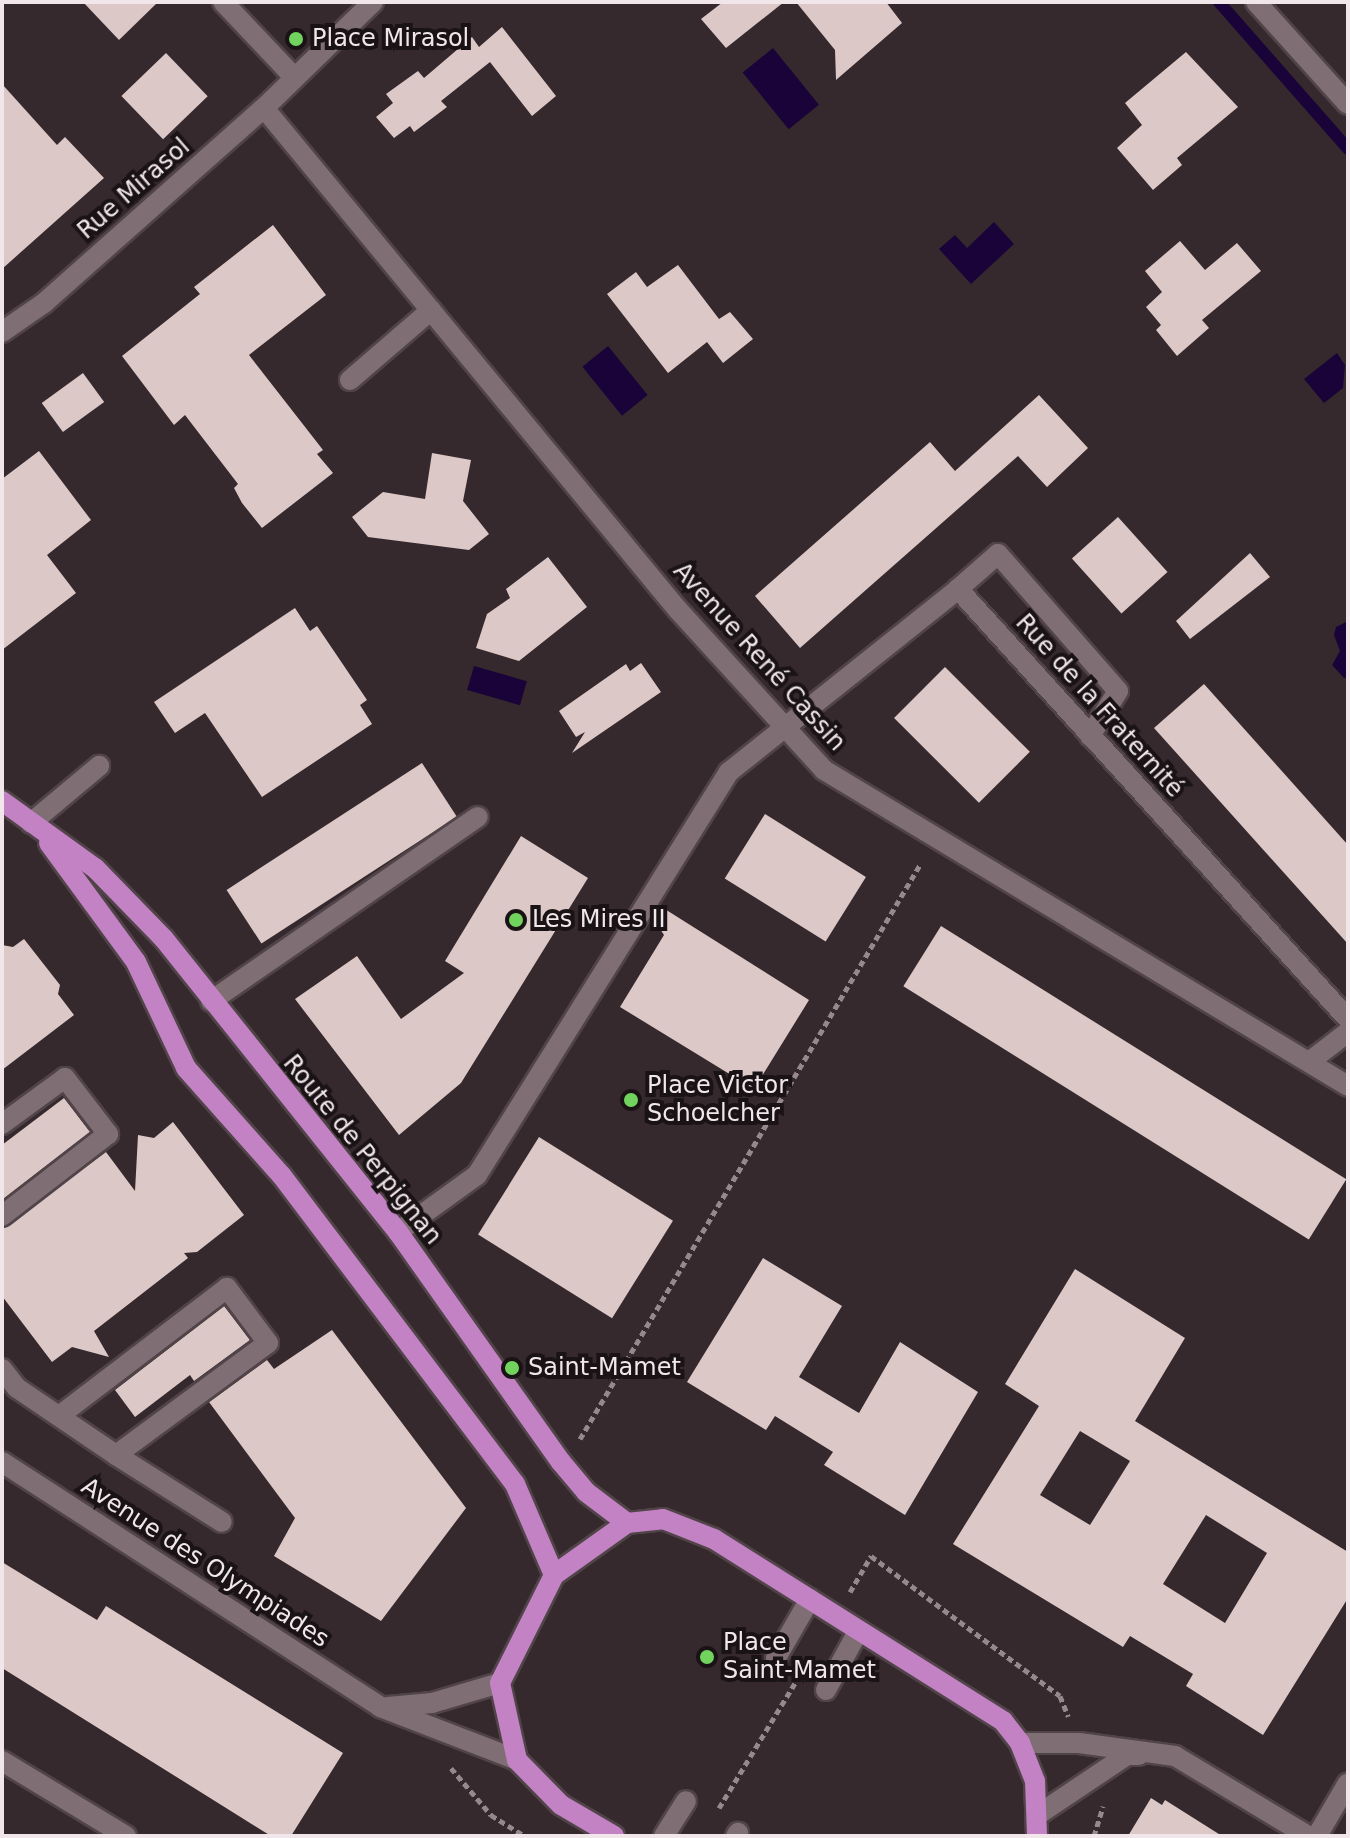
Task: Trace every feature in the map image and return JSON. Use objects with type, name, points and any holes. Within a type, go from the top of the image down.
[{"type":"main road","name":"Route de Perpignan","points":[[2,801],[95,868],[164,939],[398,1232],[561,1462],[586,1492],[627,1523]]},
{"type":"main road","name":"Route de Perpignan","points":[[34,825],[136,962],[186,1068],[282,1176],[515,1484],[554,1575]]},
{"type":"main road","points":[[614,1836],[561,1805],[517,1760],[500,1683],[554,1575],[627,1523],[663,1519],[714,1539],[1003,1721],[1020,1743],[1035,1781],[1039,1814],[1037,1836]]},
{"type":"street","points":[[223,2],[293,76]]},
{"type":"street","name":"Rue Mirasol","points":[[2,331],[44,303],[264,108],[293,76],[373,2]]},
{"type":"street","points":[[1256,2],[1348,104]]},
{"type":"street","name":"Avenue René Cassin","points":[[264,108],[678,610],[789,727],[824,770],[1348,1086]]},
{"type":"street","points":[[350,380],[431,310]]},
{"type":"street","points":[[398,1232],[477,1175],[729,772],[789,727],[998,554],[1118,691],[1090,736]]},
{"type":"street","name":"Rue de la Fraternité","points":[[958,589],[1348,1019]]},
{"type":"street","points":[[34,825],[99,766]]},
{"type":"street","points":[[211,1001],[478,817]]},
{"type":"street","points":[[1309,1062],[1348,1032]]},
{"type":"street","points":[[2,1124],[65,1078],[108,1134],[2,1216]]},
{"type":"street","points":[[59,1416],[227,1288],[268,1343],[116,1455]]},
{"type":"street","points":[[2,1369],[17,1388],[222,1522]]},
{"type":"street","name":"Avenue des Olympiades","points":[[2,1462],[380,1707],[517,1760]]},
{"type":"street","points":[[776,1658],[810,1599]]},
{"type":"street","points":[[826,1690],[859,1630]]},
{"type":"street","points":[[380,1707],[432,1703],[500,1683]]},
{"type":"street","points":[[1020,1743],[1079,1743],[1175,1756],[1308,1836]]},
{"type":"street","points":[[1039,1814],[1127,1755],[1175,1756]]},
{"type":"street","points":[[2,1761],[126,1836]]},
{"type":"street","points":[[1317,1836],[1348,1783]]},
{"type":"street","points":[[664,1836],[686,1801]]},
{"type":"path","points":[[575,1449],[628,1351],[936,838]]},
{"type":"path","points":[[836,1616],[871,1556],[1060,1696]]},
{"type":"path","points":[[713,1818],[801,1674]]},
{"type":"path","points":[[445,1761],[491,1815],[524,1836]]},
{"type":"shaded area","points":[[773,48],[819,105],[789,129],[743,73]]},
{"type":"shaded area","points":[[994,222],[1014,244],[971,284],[939,249],[955,235],[967,248]]},
{"type":"shaded area","points":[[608,346],[648,395],[622,416],[582,367]]},
{"type":"shaded area","points":[[1337,353],[1345,365],[1343,388],[1324,403],[1304,379]]},
{"type":"shaded area","points":[[1348,621],[1348,677],[1344,678],[1332,665],[1340,651],[1334,635],[1336,627]]},
{"type":"shaded area","points":[[474,666],[527,681],[520,705],[467,690]]},
{"type":"building","points":[[83,2],[158,2],[119,40]]},
{"type":"building","points":[[723,2],[784,2],[726,48],[701,19]]},
{"type":"building","points":[[796,2],[886,2],[902,23],[836,80],[835,50]]},
{"type":"building","points":[[502,27],[556,96],[532,116],[490,62],[441,101],[447,107],[414,132],[410,126],[394,138],[376,117],[393,103],[386,94],[418,71],[424,78],[472,37],[479,47]]},
{"type":"building","points":[[1186,52],[1238,107],[1177,158],[1182,165],[1153,190],[1117,148],[1142,125],[1125,103]]},
{"type":"building","points":[[166,53],[208,96],[163,139],[121,96]]},
{"type":"building","points":[[2,84],[57,145],[65,137],[104,178],[2,269]]},
{"type":"building","points":[[273,225],[326,295],[249,355],[323,450],[317,454],[333,473],[262,528],[242,503],[234,488],[238,484],[185,415],[174,425],[122,356],[200,294],[194,287]]},
{"type":"building","points":[[1180,241],[1205,270],[1237,243],[1261,271],[1202,320],[1209,328],[1177,356],[1156,330],[1161,325],[1146,307],[1162,292],[1145,271]]},
{"type":"building","points":[[678,265],[719,319],[730,312],[753,339],[723,363],[707,342],[668,373],[607,294],[636,272],[647,287]]},
{"type":"building","points":[[83,373],[104,402],[63,432],[42,403]]},
{"type":"building","points":[[1039,395],[1088,448],[1047,487],[1018,456],[800,648],[755,596],[930,442],[955,471]]},
{"type":"building","points":[[39,451],[91,520],[47,555],[76,593],[2,650],[2,479]]},
{"type":"building","points":[[432,453],[471,460],[463,501],[489,534],[469,550],[368,537],[352,517],[383,492],[425,499]]},
{"type":"building","points":[[1118,517],[1168,572],[1121,613],[1072,558]]},
{"type":"building","points":[[1250,553],[1270,577],[1190,639],[1176,621]]},
{"type":"building","points":[[548,557],[587,607],[519,661],[476,648],[487,614],[510,598],[506,589]]},
{"type":"building","points":[[295,608],[310,631],[317,626],[367,700],[360,705],[372,724],[262,797],[205,713],[175,733],[154,702]]},
{"type":"building","points":[[641,663],[661,692],[572,753],[585,732],[576,737],[559,711],[626,664],[630,671]]},
{"type":"building","points":[[945,667],[1030,752],[979,803],[894,718]]},
{"type":"building","points":[[1204,684],[1348,845],[1348,944],[1154,728]]},
{"type":"building","points":[[422,763],[457,817],[261,944],[227,890]]},
{"type":"building","points":[[765,814],[866,877],[826,942],[725,878]]},
{"type":"building","points":[[521,836],[588,878],[461,1083],[399,1135],[295,999],[357,956],[401,1019],[464,973],[445,961]]},
{"type":"building","points":[[660,906],[809,1000],[754,1089],[620,1007],[664,935],[653,918]]},
{"type":"building","points":[[941,926],[1346,1179],[1309,1240],[903,986]]},
{"type":"building","points":[[24,939],[60,985],[58,994],[74,1015],[2,1070],[2,945],[13,947]]},
{"type":"building","points":[[64,1098],[90,1132],[2,1200],[2,1145]]},
{"type":"building","points":[[173,1122],[244,1215],[197,1252],[184,1253],[188,1258],[94,1331],[109,1357],[72,1347],[52,1362],[2,1296],[2,1229],[106,1152],[135,1191],[138,1135],[154,1138]]},
{"type":"building","points":[[539,1137],[673,1221],[612,1318],[478,1235]]},
{"type":"building","points":[[763,1258],[842,1306],[799,1377],[859,1413],[900,1342],[978,1392],[905,1515],[824,1465],[833,1452],[775,1416],[766,1430],[687,1382]]},
{"type":"building","points":[[1075,1269],[1185,1338],[1135,1421],[1348,1552],[1348,1598],[1263,1735],[1186,1686],[1193,1674],[1130,1636],[1123,1647],[953,1544],[1039,1406],[1005,1384]],"holes":[[[1080,1431],[1130,1461],[1090,1525],[1040,1495]],[[1206,1515],[1267,1553],[1225,1623],[1163,1584]]]},
{"type":"building","points":[[224,1306],[250,1340],[194,1381],[190,1375],[135,1417],[115,1390]]},
{"type":"building","points":[[332,1330],[466,1508],[381,1621],[274,1556],[295,1518],[209,1402],[267,1360],[274,1369]]},
{"type":"building","points":[[2,1562],[97,1620],[106,1606],[343,1753],[291,1836],[271,1836],[2,1668]]},
{"type":"building","points":[[1151,1798],[1162,1805],[1165,1800],[1222,1836],[1128,1836]]},
{"type":"waterway","points":[[1219,2],[1348,149]]},
{"type":"place","name":"Place Mirasol","points":[[296,39]]},
{"type":"place","name":"Les Mires II","points":[[516,920]]},
{"type":"place","name":"Place Victor Schoelcher","points":[[631,1100]]},
{"type":"place","name":"Saint-Mamet","points":[[512,1368]]},
{"type":"place","name":"Place Saint-Mamet","points":[[707,1657]]}]
